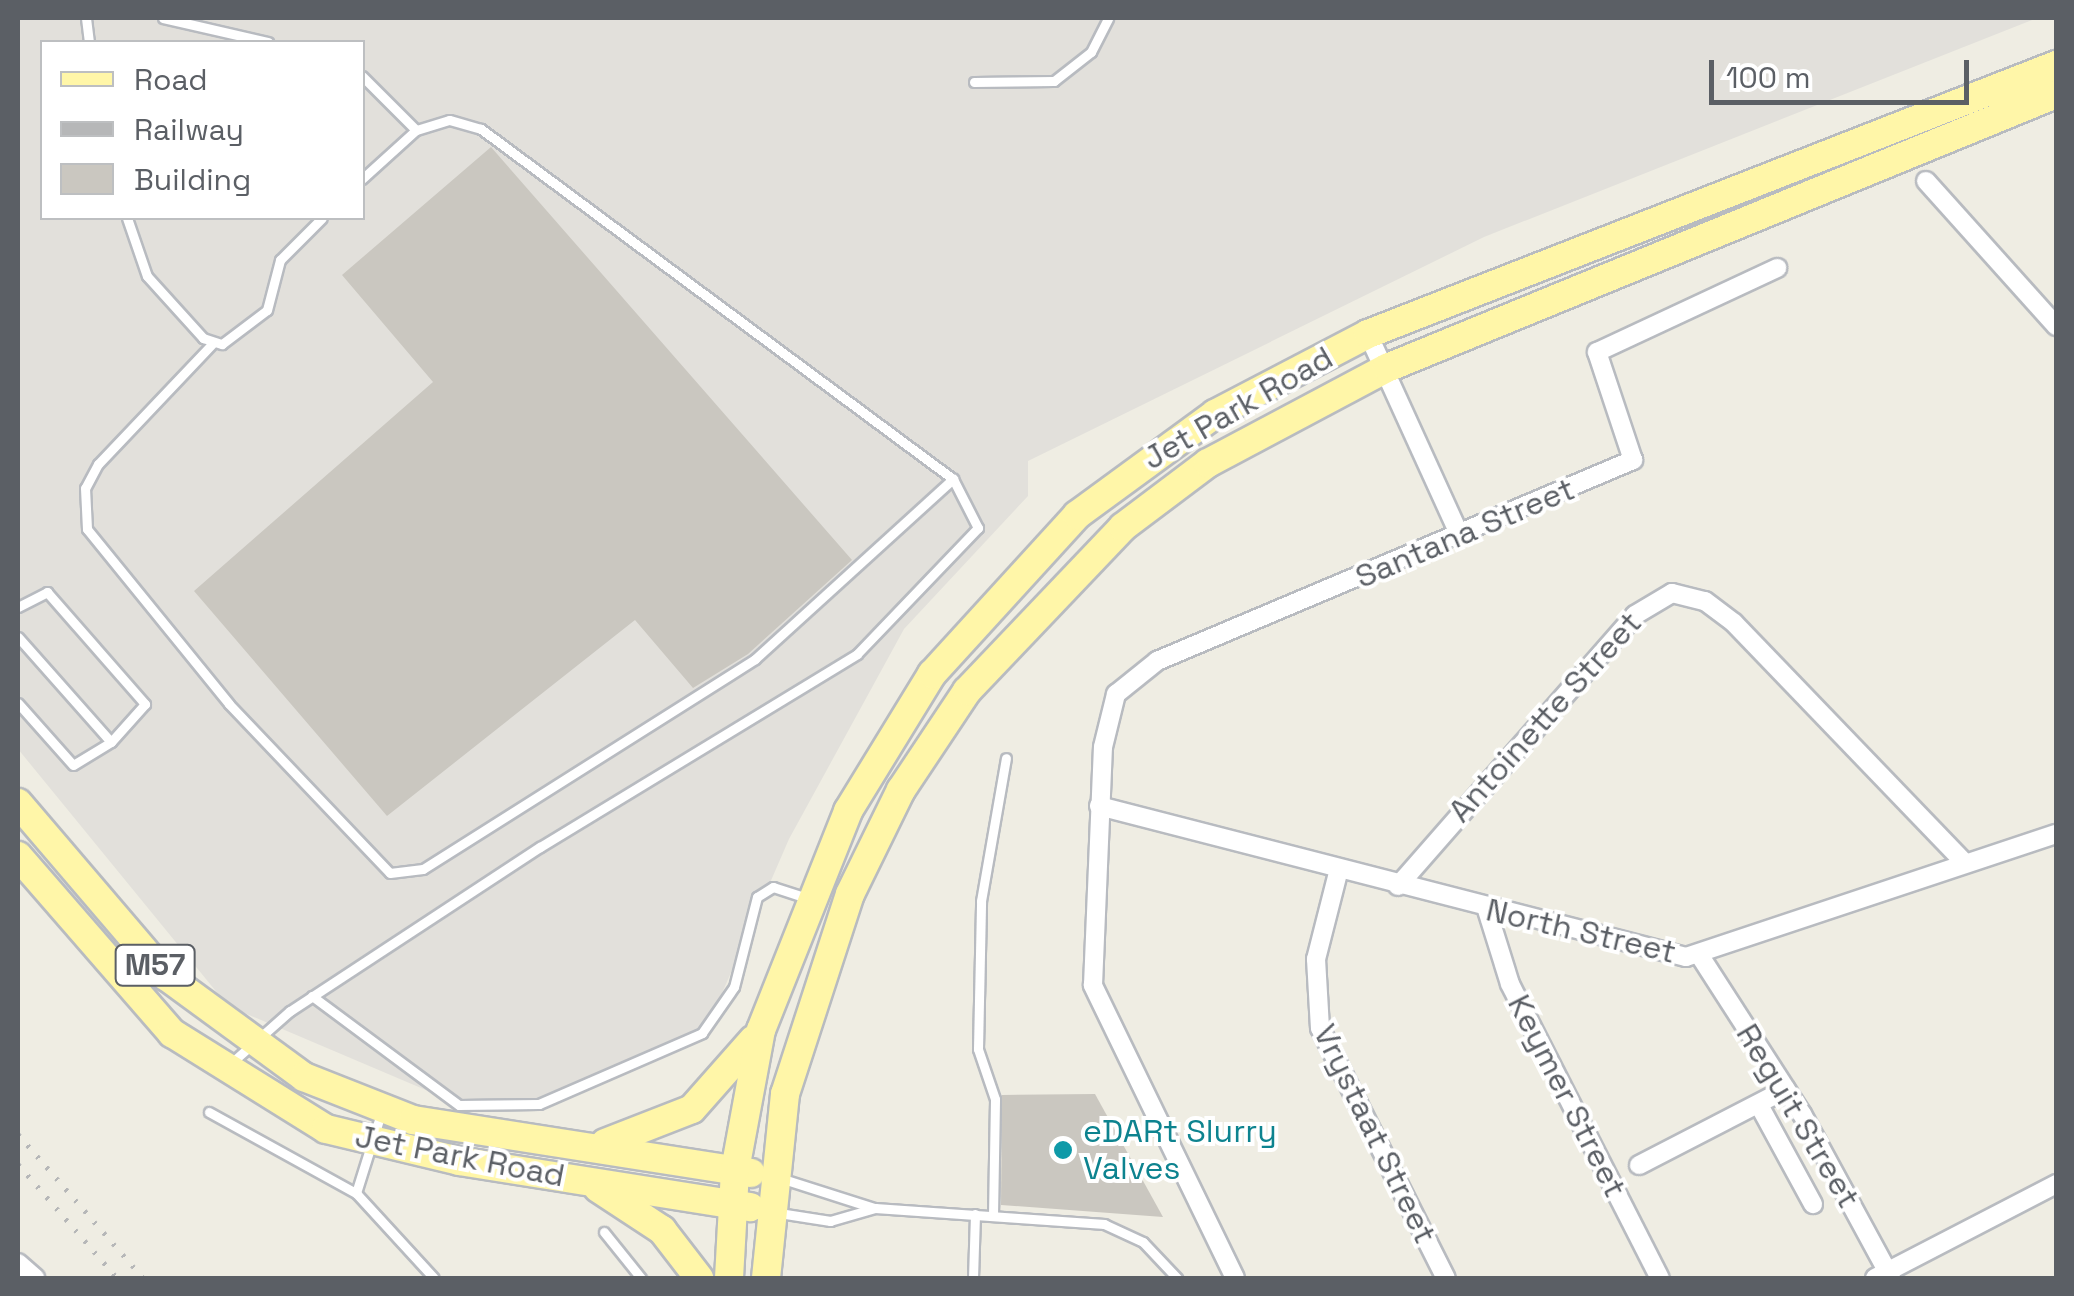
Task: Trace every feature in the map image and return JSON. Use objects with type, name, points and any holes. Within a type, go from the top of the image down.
[{"type":"main road","name":"Jet Park Road","points":[[736,1170],[761,1030],[809,899],[886,743],[1021,570],[1140,463],[1368,334],[2056,65]]},
{"type":"main road","name":"Jet Park Road","points":[[18,804],[153,963],[248,1041],[382,1110],[772,1176],[808,1002],[850,894],[901,790],[967,692],[1123,527],[1208,463],[1387,368],[2056,94]]},
{"type":"main road","name":"Jet Park Road","points":[[18,856],[157,1017],[223,1073],[372,1143],[769,1211]]},
{"type":"main road","points":[[589,1147],[654,1131],[692,1109],[761,1030]]},
{"type":"main road","points":[[728,1278],[736,1170]]},
{"type":"main road","points":[[766,1278],[772,1176]]},
{"type":"main road","points":[[582,1180],[648,1218],[699,1278]]},
{"type":"street","points":[[1926,181],[2056,326]]},
{"type":"street","name":"Santana Street","points":[[1235,1278],[1101,1012],[1089,954],[1108,717],[1136,672],[1633,460],[1597,352],[1777,268]]},
{"type":"street","points":[[1368,334],[1387,368],[1460,536]]},
{"type":"street","name":"Antoinette Street","points":[[1398,886],[1635,615],[1672,593],[1705,601],[1734,623],[1965,863]]},
{"type":"street","name":"North Street","points":[[1099,806],[1487,910],[1700,956],[2056,834]]},
{"type":"street","name":"Vrystaat Street","points":[[1339,869],[1316,959],[1320,1028],[1446,1278]]},
{"type":"street","name":"Keymer Street","points":[[1487,910],[1498,958],[1660,1278]]},
{"type":"street","name":"Reguit Street","points":[[1700,956],[1786,1089],[1884,1276]]},
{"type":"street","points":[[1639,1165],[1786,1089]]},
{"type":"street","points":[[1758,1104],[1813,1204]]},
{"type":"street","points":[[1884,1276],[2056,1184]]},
{"type":"street","points":[[18,1262],[36,1278]]},
{"type":"lane","points":[[163,18],[259,40]]},
{"type":"lane","points":[[974,82],[1054,81],[1091,52],[1108,18]]},
{"type":"lane","points":[[365,79],[416,130]]},
{"type":"lane","points":[[223,1073],[248,1041],[312,996],[856,654],[973,536],[976,510],[953,480],[481,130],[449,120],[416,130],[365,176]]},
{"type":"lane","points":[[128,220],[147,276],[195,330],[213,343]]},
{"type":"lane","points":[[320,220],[280,260],[267,310],[213,343],[98,464],[84,488],[87,529],[230,704],[390,873],[423,869],[755,660],[953,480]]},
{"type":"lane","points":[[18,607],[47,592],[145,704],[111,742],[73,765],[18,702]]},
{"type":"lane","points":[[18,637],[111,742]]},
{"type":"lane","points":[[993,1215],[995,1099],[978,1048],[981,901],[1006,758]]},
{"type":"lane","points":[[312,996],[459,1104],[539,1104],[702,1034],[734,987],[761,891],[809,899]]},
{"type":"lane","points":[[356,1193],[382,1110]]},
{"type":"lane","points":[[209,1112],[356,1193],[434,1278]]},
{"type":"lane","points":[[772,1176],[832,1187],[876,1208]]},
{"type":"lane","points":[[769,1211],[830,1222],[876,1208],[1117,1226],[1177,1278]]},
{"type":"lane","points":[[973,1278],[975,1214]]},
{"type":"lane","points":[[604,1232],[641,1278]]},
{"type":"shaded area","points":[[18,18],[2037,18],[1484,237],[1028,461],[1028,496],[904,629],[789,839],[706,1030],[551,1100],[454,1102],[228,1006],[18,749]]},
{"type":"building","points":[[491,147],[852,560],[748,654],[693,688],[635,620],[387,816],[194,591],[433,382],[342,275]]},
{"type":"building","name":"eDARt Slurry Valves","points":[[1095,1094],[1163,1217],[1001,1205],[1002,1095]]},
{"type":"railway","points":[[18,1134],[143,1278]]},
{"type":"railway","points":[[18,1164],[117,1278]]},
{"type":"place","name":"eDARt Slurry Valves","points":[[1063,1150]]}]
